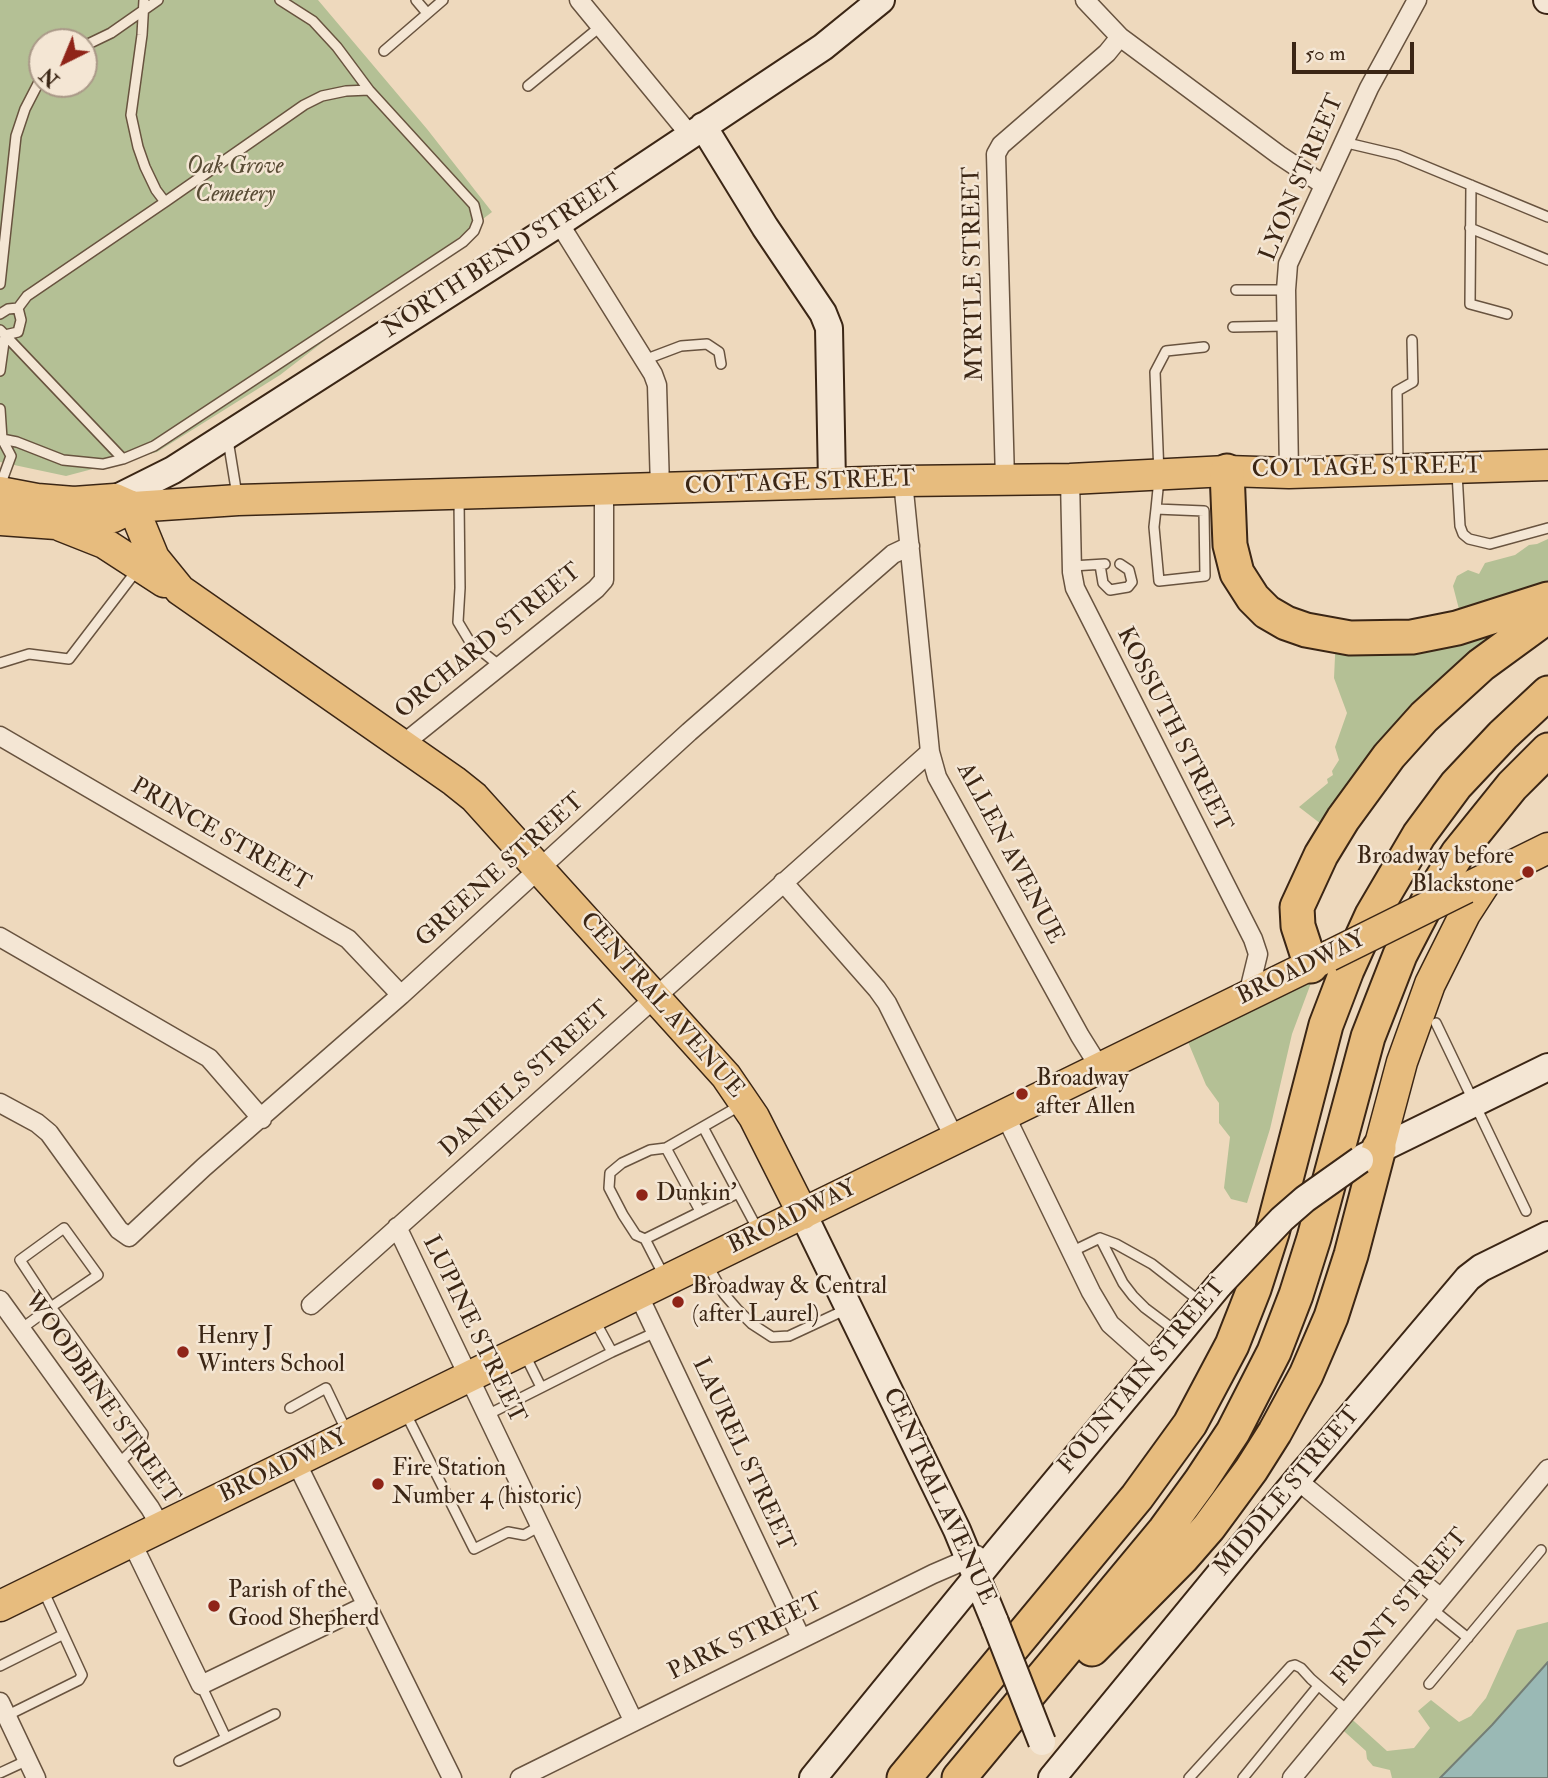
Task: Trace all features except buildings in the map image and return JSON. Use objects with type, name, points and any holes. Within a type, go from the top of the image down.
[{"type":"highway","points":[[1227,471],[1230,545],[1237,573],[1260,606],[1286,623],[1306,630],[1350,638],[1412,637],[1457,628],[1548,599]]},
{"type":"highway","points":[[1320,961],[1298,926],[1297,907],[1321,855],[1343,819],[1389,756],[1424,718],[1481,665],[1548,616]]},
{"type":"highway","points":[[904,1778],[1137,1497],[1190,1424],[1232,1345],[1254,1289],[1272,1233],[1326,1026],[1368,923],[1403,860],[1437,810],[1476,763],[1548,693]]},
{"type":"highway","points":[[959,1778],[1183,1507],[1248,1406],[1274,1352],[1296,1295],[1314,1238],[1365,1046],[1400,955],[1428,901],[1458,853],[1512,786],[1548,750]]},
{"type":"highway","points":[[994,1737],[1063,1681],[1173,1567],[1209,1527],[1251,1470],[1296,1394],[1327,1328],[1351,1255],[1369,1154]]},
{"type":"main road","name":"COTTAGE STREET","points":[[56,524],[113,517],[124,503],[903,481],[1070,480],[1227,471],[1289,473],[1548,465]]},
{"type":"main road","points":[[0,492],[37,499],[124,503]]},
{"type":"main road","name":"CENTRAL AVENUE","points":[[124,503],[154,558],[180,590],[474,797],[726,1076],[745,1102],[803,1214]]},
{"type":"main road","points":[[0,520],[56,524],[104,543],[180,590]]},
{"type":"main road","name":"BROADWAY","points":[[0,1605],[1548,848]]},
{"type":"main road","points":[[1369,1154],[1430,984],[1478,883]]},
{"type":"street","points":[[579,0],[696,131],[823,313],[829,328],[832,483]]},
{"type":"street","name":"NORTH BEND STREET","points":[[124,503],[559,223],[823,47],[881,0]]},
{"type":"street","points":[[1085,0],[1121,37],[1324,185]]},
{"type":"street","name":"LYON STREET","points":[[1289,473],[1286,326],[1288,264],[1343,142],[1417,0]]},
{"type":"street","name":"MYRTLE STREET","points":[[1005,480],[996,154],[1001,145],[1107,53],[1121,37]]},
{"type":"street","points":[[559,223],[644,359],[657,386],[660,488]]},
{"type":"street","name":"KOSSUTH STREET","points":[[1070,480],[1072,566],[1078,597],[1254,939],[1258,954],[1248,995]]},
{"type":"street","name":"ALLEN AVENUE","points":[[903,481],[930,752],[937,777],[1100,1068]]},
{"type":"street","name":"ORCHARD STREET","points":[[402,745],[604,580],[604,491]]},
{"type":"street","name":"GREENE STREET","points":[[0,1103],[37,1123],[49,1133],[119,1230],[129,1237],[204,1167],[262,1119],[541,869],[689,732],[893,554],[910,546]]},
{"type":"street","name":"PRINCE STREET","points":[[0,736],[348,939],[401,995]]},
{"type":"street","name":"DANIELS STREET","points":[[311,1305],[930,752]]},
{"type":"street","points":[[783,882],[887,1003],[955,1139]]},
{"type":"street","points":[[0,937],[209,1058],[262,1119]]},
{"type":"street","name":"FOUNTAIN STREET","points":[[813,1778],[974,1566],[998,1550],[1212,1294],[1282,1219],[1305,1199],[1369,1154],[1548,1067]]},
{"type":"street","points":[[1005,1115],[1091,1292],[1110,1324],[1155,1364]]},
{"type":"street","name":"CENTRAL AVENUE","points":[[803,1214],[974,1566],[1055,1777]]},
{"type":"street","name":"LUPINE STREET","points":[[397,1227],[633,1720]]},
{"type":"street","name":"MIDDLE STREET","points":[[1055,1777],[1297,1480],[1468,1278],[1481,1268],[1548,1235]]},
{"type":"street","name":"LAUREL STREET","points":[[638,1294],[801,1638]]},
{"type":"street","name":"WOODBINE STREET","points":[[0,1300],[161,1527]]},
{"type":"street","points":[[296,1462],[452,1778]]},
{"type":"street","name":"FRONT STREET","points":[[1292,1778],[1548,1469]]},
{"type":"street","points":[[1297,1480],[1437,1603]]},
{"type":"street","points":[[131,1541],[201,1685],[367,1605]]},
{"type":"street","name":"PARK STREET","points":[[520,1778],[801,1638],[974,1566]]},
{"type":"street","points":[[2,1712],[36,1778]]},
{"type":"lane","points":[[144,0],[131,116],[145,167],[165,202]]},
{"type":"lane","points":[[98,39],[158,0]]},
{"type":"lane","points":[[1,439],[17,442],[63,460],[103,464],[154,446],[463,242],[474,231],[478,221],[474,205],[369,90],[337,47],[313,21],[280,0]]},
{"type":"lane","points":[[416,0],[427,13]]},
{"type":"lane","points":[[384,51],[443,0]]},
{"type":"lane","points":[[528,86],[601,26]]},
{"type":"lane","points":[[0,314],[8,309],[18,308],[27,296],[304,105],[322,96],[346,90],[369,90]]},
{"type":"lane","points":[[0,284],[16,136],[31,98]]},
{"type":"lane","points":[[1343,142],[1398,155],[1548,217]]},
{"type":"lane","points":[[1471,185],[1470,304],[1507,314]]},
{"type":"lane","points":[[1470,228],[1548,260]]},
{"type":"lane","points":[[1236,290],[1286,290]]},
{"type":"lane","points":[[3,332],[18,332],[21,320],[18,308]]},
{"type":"lane","points":[[1233,327],[1286,326]]},
{"type":"lane","points":[[3,332],[123,459]]},
{"type":"lane","points":[[0,371],[3,332]]},
{"type":"lane","points":[[1398,470],[1397,391],[1413,382],[1412,340]]},
{"type":"lane","points":[[644,359],[681,346],[707,344],[719,352],[721,364]]},
{"type":"lane","points":[[1156,509],[1204,511],[1205,576],[1159,581],[1154,527],[1159,475],[1154,372],[1166,351],[1205,347]]},
{"type":"lane","points":[[0,409],[1,439],[11,456],[0,486]]},
{"type":"lane","points":[[228,436],[237,500]]},
{"type":"lane","points":[[1457,468],[1460,526],[1469,539],[1490,544],[1548,528]]},
{"type":"lane","points":[[458,494],[458,622],[470,642],[500,666]]},
{"type":"lane","points":[[1072,566],[1103,565],[1103,583],[1110,590],[1128,587],[1132,582],[1129,570],[1120,564]]},
{"type":"lane","points":[[0,663],[29,654],[69,659],[141,566]]},
{"type":"lane","points":[[1436,1023],[1526,1212]]},
{"type":"lane","points":[[666,1280],[645,1239],[636,1235],[623,1215],[609,1188],[610,1173],[622,1163],[650,1150],[666,1148],[745,1102]]},
{"type":"lane","points":[[703,1127],[760,1235]]},
{"type":"lane","points":[[666,1148],[700,1210]]},
{"type":"lane","points":[[645,1239],[738,1193]]},
{"type":"lane","points":[[21,1329],[51,1307],[98,1275],[64,1228],[20,1260],[51,1307],[143,1434],[141,1442],[118,1464]]},
{"type":"lane","points":[[1100,1238],[1123,1283],[1133,1296],[1179,1334]]},
{"type":"lane","points":[[1072,1252],[1100,1238],[1212,1294]]},
{"type":"lane","points":[[705,1261],[724,1294],[737,1309],[752,1324],[772,1337],[789,1336],[849,1308]]},
{"type":"lane","points":[[593,1316],[612,1352]]},
{"type":"lane","points":[[487,1415],[656,1332]]},
{"type":"lane","points":[[522,1350],[541,1388]]},
{"type":"lane","points":[[290,1408],[326,1388],[349,1436]]},
{"type":"lane","points":[[404,1409],[474,1549],[508,1532],[524,1535],[540,1526]]},
{"type":"lane","points":[[1430,1684],[1541,1550]]},
{"type":"lane","points":[[2,1712],[79,1680],[82,1675],[41,1585]]},
{"type":"lane","points":[[1437,1603],[1468,1638]]},
{"type":"lane","points":[[0,1666],[62,1635]]},
{"type":"lane","points":[[1189,1778],[1292,1666],[1301,1668],[1348,1711]]},
{"type":"lane","points":[[201,1685],[226,1738]]},
{"type":"lane","points":[[1243,1778],[1318,1686]]},
{"type":"lane","points":[[179,1761],[275,1714]]},
{"type":"lane","points":[[0,1773],[28,1760]]},
{"type":"green space","name":"Oak Grove Cemetery","points":[[0,0],[318,0],[427,129],[492,212],[280,375],[157,452],[66,476],[0,462]]},
{"type":"green space","points":[[1548,539],[1548,598],[1334,834],[1299,807],[1328,783],[1327,779],[1333,775],[1332,771],[1339,760],[1335,747],[1347,713],[1334,678],[1336,635],[1461,617],[1453,586],[1457,576],[1468,570],[1479,574],[1485,563],[1515,555],[1529,545]]},
{"type":"green space","points":[[1322,962],[1292,1034],[1270,1129],[1247,1203],[1231,1199],[1224,1188],[1230,1137],[1219,1123],[1219,1103],[1206,1085],[1183,1030]]},
{"type":"green space","points":[[1548,1622],[1548,1696],[1469,1778],[1392,1778],[1390,1770],[1373,1766],[1367,1759],[1366,1751],[1336,1724],[1345,1713],[1387,1751],[1414,1748],[1430,1728],[1418,1711],[1431,1700],[1459,1722],[1471,1716],[1486,1698],[1517,1630]]},
{"type":"water","points":[[1548,1662],[1548,1778],[1440,1778],[1492,1725]]},
{"type":"place","name":"Broadway before Blackstone","points":[[1528,872]]},
{"type":"place","name":"Broadway after Allen","points":[[1022,1094]]},
{"type":"place","name":"Dunkin'","points":[[642,1195]]},
{"type":"place","name":"Broadway & Central (after Laurel)","points":[[678,1302]]},
{"type":"place","name":"Henry J Winters School","points":[[183,1352]]},
{"type":"place","name":"Fire Station Number 4 (historic)","points":[[378,1484]]},
{"type":"place","name":"Parish of the Good Shepherd","points":[[214,1606]]}]
